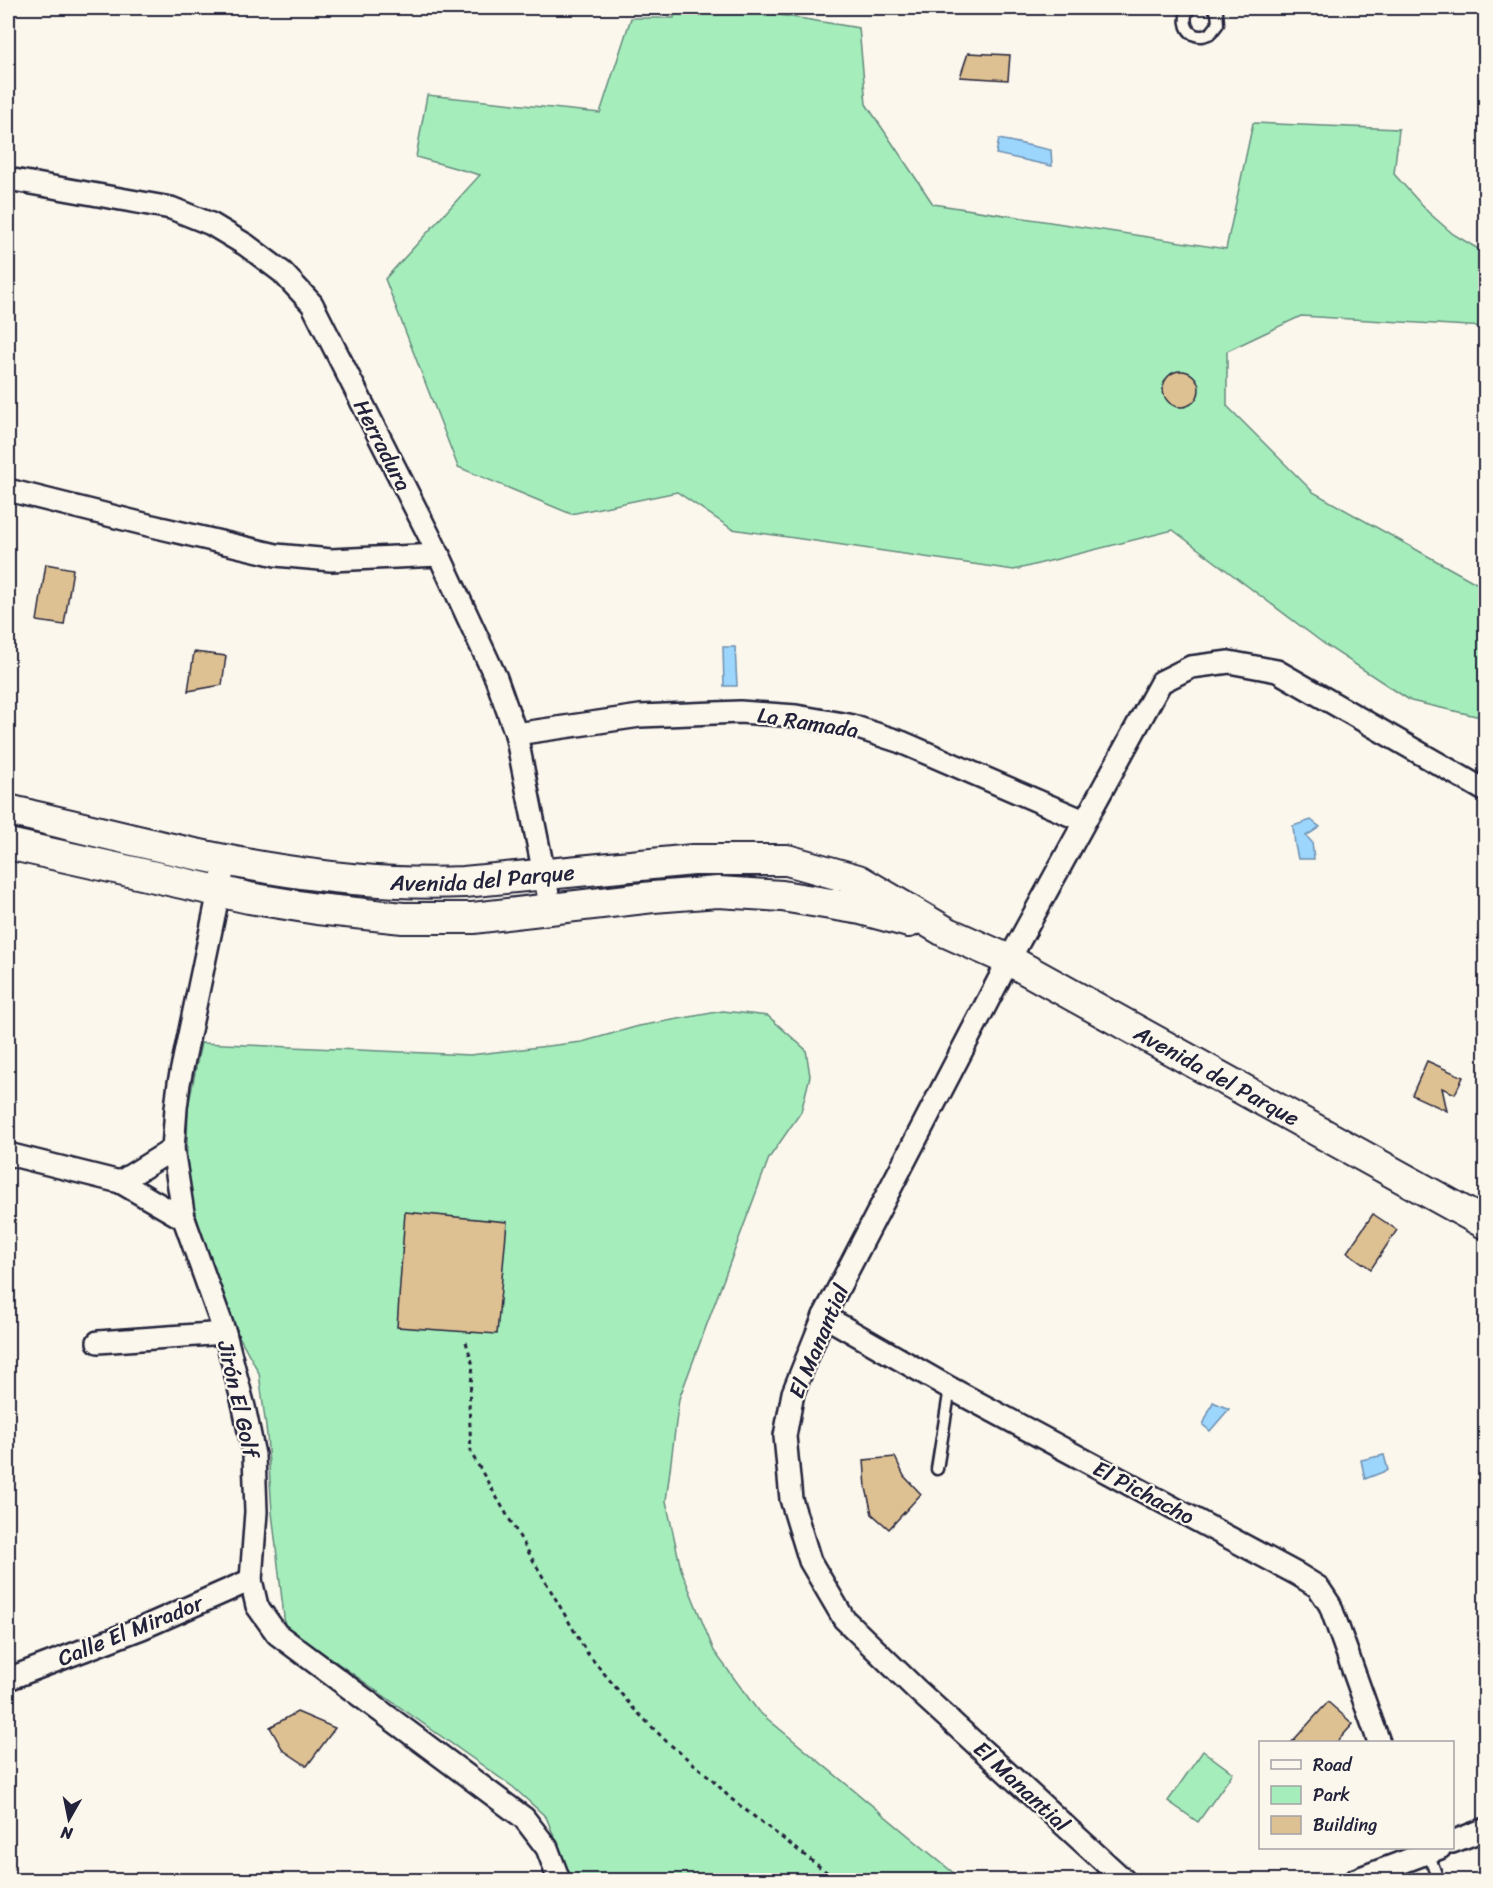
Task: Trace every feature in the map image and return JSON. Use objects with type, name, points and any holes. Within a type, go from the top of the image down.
[{"type":"street","name":"Herradura","points":[[8,179],[171,208],[211,224],[246,245],[282,272],[312,304],[439,555],[496,678],[516,734],[551,909]]},
{"type":"street","points":[[8,490],[276,555],[331,560],[439,555]]},
{"type":"street","name":"El Manantial","points":[[1124,1881],[917,1690],[844,1618],[810,1561],[791,1499],[785,1436],[793,1393],[824,1316],[1009,960],[1161,682],[1191,667],[1229,662],[1277,671],[1485,791]]},
{"type":"street","name":"La Ramada","points":[[516,734],[640,716],[741,712],[796,716],[849,725],[902,742],[1084,821]]},
{"type":"street","name":"Avenida del Parque","points":[[8,810],[225,860],[340,879],[402,883],[464,882],[693,860],[788,860],[858,880],[946,932],[1009,960],[1485,1224]]},
{"type":"street","name":"Avenida del Parque","points":[[8,844],[219,892],[317,909],[402,918],[473,918],[707,892],[782,896],[861,909],[946,932]]},
{"type":"street","name":"Jirón El Golf","points":[[225,860],[179,1083],[173,1149],[184,1219],[225,1333],[254,1455],[256,1512],[251,1580],[258,1606],[277,1634],[524,1818],[547,1848],[559,1881]]},
{"type":"street","points":[[120,1182],[173,1149]]},
{"type":"street","points":[[8,1154],[120,1182],[184,1219]]},
{"type":"street","name":"El Pichacho","points":[[824,1316],[950,1388],[1318,1587],[1330,1605],[1378,1741]]},
{"type":"street","points":[[98,1342],[225,1333]]},
{"type":"street","name":"Calle El Mirador","points":[[8,1679],[142,1628],[251,1580]]},
{"type":"street","points":[[1454,1841],[1485,1829]]},
{"type":"street","points":[[1355,1881],[1426,1851]]},
{"type":"lane","points":[[1190,8],[1187,10],[1184,21],[1189,31],[1200,36],[1211,33],[1218,24],[1217,12],[1213,8]]},
{"type":"lane","points":[[937,1469],[950,1388]]},
{"type":"lane","points":[[1426,1851],[1438,1881]]},
{"type":"path","points":[[466,1342],[473,1365],[469,1402],[471,1453],[587,1653],[633,1708],[667,1742],[712,1779],[730,1798],[837,1881]]},
{"type":"green space","points":[[674,8],[736,8],[859,28],[866,104],[933,204],[1226,249],[1253,123],[1399,129],[1394,174],[1428,212],[1453,234],[1485,253],[1485,327],[1301,316],[1227,351],[1227,406],[1313,492],[1485,588],[1485,718],[1411,701],[1327,646],[1173,530],[1014,570],[732,529],[677,492],[571,514],[458,467],[385,279],[480,175],[416,157],[427,95],[600,113],[631,18],[674,18]]},
{"type":"green space","points":[[723,1011],[768,1016],[806,1050],[810,1076],[801,1112],[769,1158],[679,1399],[666,1501],[681,1569],[714,1651],[758,1711],[962,1880],[567,1880],[563,1858],[546,1817],[513,1787],[285,1626],[259,1373],[233,1325],[186,1183],[188,1107],[201,1043],[470,1055],[582,1042],[639,1026]]},
{"type":"green space","points":[[1203,1751],[1233,1773],[1198,1822],[1168,1801]]},
{"type":"water","points":[[999,139],[1051,150],[1052,166],[996,154]]},
{"type":"water","points":[[723,647],[735,647],[737,686],[724,686]]},
{"type":"water","points":[[1311,820],[1320,827],[1306,836],[1312,842],[1314,859],[1298,859],[1293,826]]},
{"type":"water","points":[[1213,1402],[1229,1409],[1210,1431],[1203,1425]]},
{"type":"water","points":[[1384,1455],[1388,1470],[1365,1479],[1361,1460]]},
{"type":"building","points":[[968,53],[1010,55],[1008,80],[960,77]]},
{"type":"building","points":[[1181,371],[1194,376],[1199,389],[1194,402],[1181,407],[1168,402],[1163,389],[1168,376]]},
{"type":"building","points":[[46,564],[73,569],[64,625],[37,621]]},
{"type":"building","points":[[194,652],[226,656],[222,685],[188,691]]},
{"type":"building","points":[[1427,1061],[1463,1077],[1455,1094],[1442,1088],[1447,1111],[1412,1095]]},
{"type":"building","points":[[405,1212],[507,1222],[497,1334],[397,1327]]},
{"type":"building","points":[[1373,1214],[1397,1230],[1371,1269],[1347,1252]]},
{"type":"building","points":[[895,1457],[904,1476],[921,1494],[889,1529],[872,1514],[866,1488],[864,1460]]},
{"type":"building","points":[[1328,1702],[1353,1724],[1338,1741],[1293,1741]]},
{"type":"building","points":[[297,1712],[335,1728],[307,1766],[283,1750],[270,1727]]}]
